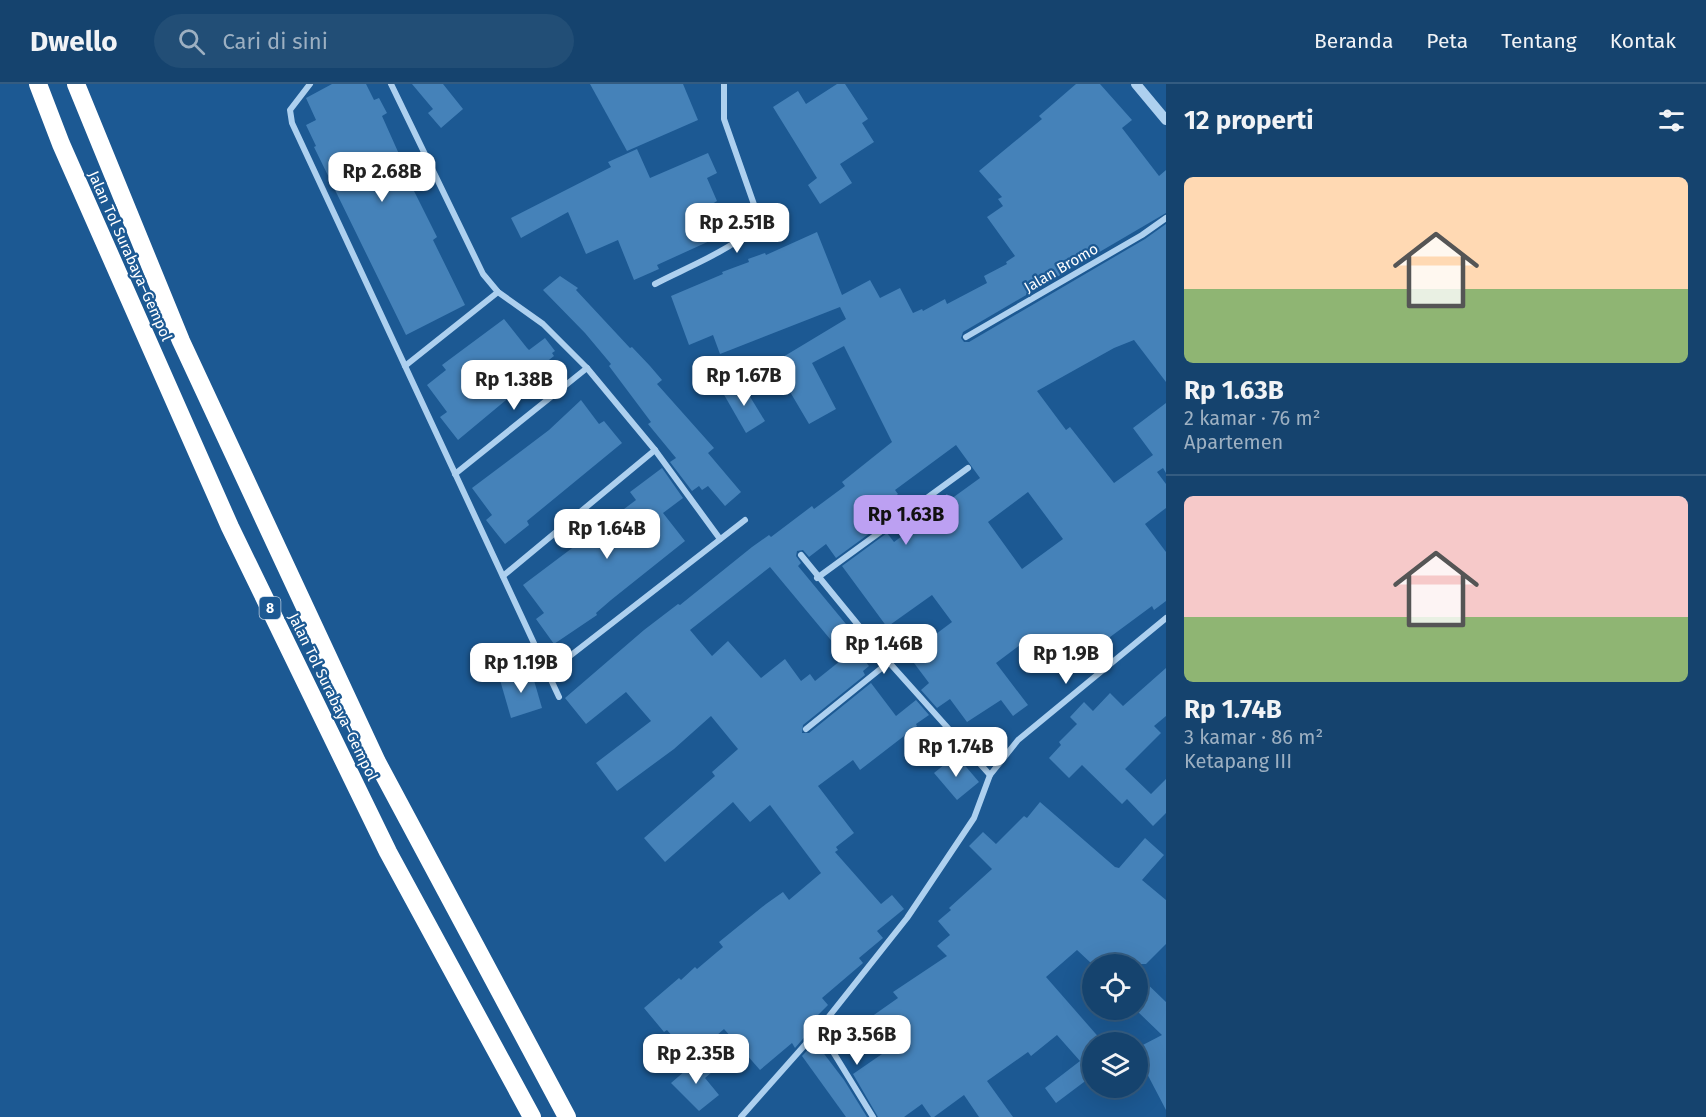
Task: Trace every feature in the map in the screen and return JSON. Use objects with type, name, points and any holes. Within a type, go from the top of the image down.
[{"type":"highway","name":"Jalan Tol Surabaya–Gempol","points":[[38,84],[61,144],[230,527],[388,852],[532,1117]]},
{"type":"highway","name":"Jalan Tol Surabaya–Gempol","points":[[76,84],[181,340],[377,762],[567,1117]]},
{"type":"street","points":[[310,84],[294,103],[290,117],[559,697]]},
{"type":"street","points":[[391,84],[483,274],[498,292],[543,324],[587,368],[655,450],[720,539]]},
{"type":"street","points":[[655,284],[736,241],[751,230],[756,221],[757,213],[724,119],[724,84]]},
{"type":"street","points":[[1136,84],[1166,120]]},
{"type":"street","name":"Jalan Bromo","points":[[966,337],[1142,235],[1166,218]]},
{"type":"street","points":[[405,366],[498,292]]},
{"type":"street","points":[[455,474],[587,368]]},
{"type":"street","points":[[503,576],[655,450]]},
{"type":"street","points":[[818,578],[968,468]]},
{"type":"street","points":[[548,673],[745,520]]},
{"type":"street","points":[[801,555],[889,662],[990,775]]},
{"type":"street","points":[[741,1117],[819,1029],[907,918],[963,836],[983,799],[990,775],[1018,740],[1166,618]]},
{"type":"street","points":[[806,729],[889,662]]},
{"type":"street","points":[[819,1029],[873,1117]]},
{"type":"building","points":[[332,84],[366,84],[374,100],[379,98],[387,113],[382,116],[403,163],[407,161],[420,188],[414,191],[437,237],[433,240],[465,305],[406,335],[314,147],[316,146],[306,125],[316,120],[306,98]]},
{"type":"building","points":[[412,84],[443,84],[463,109],[441,128],[428,113],[433,109]]},
{"type":"building","points":[[590,84],[683,84],[698,120],[627,151]]},
{"type":"building","points":[[837,84],[845,84],[868,119],[862,123],[874,142],[840,164],[852,183],[820,204],[808,185],[817,178],[773,107],[798,91],[806,104]]},
{"type":"building","points":[[1076,84],[1100,84],[1132,120],[1122,128],[1159,176],[1166,170],[1166,213],[963,332],[961,338],[964,342],[969,342],[1145,239],[1166,224],[1166,382],[1134,340],[1114,348],[1037,391],[1066,430],[1070,427],[1114,483],[1153,455],[1133,428],[1166,403],[1166,473],[1163,468],[1157,472],[1166,484],[1166,508],[1145,524],[1166,552],[1166,601],[1154,610],[1152,606],[1060,674],[1032,636],[996,663],[1028,705],[1013,716],[1001,700],[967,722],[950,699],[937,708],[921,690],[929,683],[908,655],[952,622],[932,595],[887,627],[842,566],[887,533],[894,542],[934,512],[930,506],[947,494],[951,499],[980,478],[956,445],[895,490],[898,494],[873,514],[881,525],[836,558],[826,544],[809,557],[803,550],[797,551],[796,556],[801,563],[798,566],[865,647],[858,652],[869,666],[863,671],[865,675],[803,725],[802,733],[809,733],[871,683],[896,716],[916,700],[929,715],[860,770],[853,760],[818,786],[854,833],[836,847],[838,850],[835,852],[881,904],[892,895],[904,909],[877,931],[883,938],[859,958],[863,963],[822,998],[828,1005],[805,1028],[808,1033],[795,1048],[792,1043],[760,1070],[724,1029],[691,1058],[667,1030],[664,1032],[644,1008],[679,978],[681,980],[695,967],[697,969],[723,947],[719,942],[766,904],[783,892],[789,900],[821,873],[770,805],[750,822],[733,802],[665,862],[644,838],[715,776],[712,772],[738,749],[711,716],[674,749],[617,791],[596,763],[651,721],[626,692],[586,724],[565,698],[644,630],[678,604],[680,605],[752,547],[769,535],[771,537],[812,506],[814,509],[845,486],[842,482],[892,442],[844,346],[812,363],[836,409],[809,424],[773,363],[846,319],[840,307],[720,354],[713,335],[689,345],[671,296],[749,262],[748,259],[765,253],[766,255],[817,232],[842,295],[870,280],[880,298],[900,288],[913,313],[922,309],[923,311],[945,299],[947,304],[987,283],[984,276],[1007,264],[1006,262],[1015,256],[987,217],[1003,206],[998,199],[1002,197],[979,171],[1042,119],[1039,116]],"holes":[[[1028,492],[1063,539],[1022,569],[988,522]],[[770,567],[845,657],[815,681],[810,674],[801,681],[785,659],[761,678],[728,641],[712,656],[690,630]]]},
{"type":"building","points":[[637,149],[650,178],[708,153],[717,173],[707,178],[717,201],[712,204],[725,234],[657,265],[659,269],[634,280],[618,240],[586,254],[568,212],[521,238],[511,218],[611,167],[608,162]]},
{"type":"building","points":[[560,276],[578,288],[576,290],[650,366],[662,380],[657,384],[714,448],[708,453],[741,492],[725,506],[708,486],[702,490],[699,486],[692,491],[670,462],[676,458],[648,424],[651,422],[609,366],[611,364],[585,333],[543,290]]},
{"type":"building","points":[[504,319],[529,350],[545,338],[555,351],[552,353],[554,356],[508,392],[511,396],[458,440],[440,417],[447,412],[427,385],[446,370],[442,365]]},
{"type":"building","points":[[741,382],[765,421],[746,433],[723,393]]},
{"type":"building","points":[[581,400],[599,424],[604,421],[622,443],[527,521],[529,525],[505,544],[486,520],[492,515],[472,488],[549,430]]},
{"type":"building","points":[[662,468],[683,498],[663,513],[685,541],[611,600],[596,613],[597,615],[554,644],[536,619],[544,613],[523,585],[636,500],[630,492]]},
{"type":"building","points":[[1166,668],[1166,716],[1154,726],[1161,733],[1125,769],[1151,794],[1166,779],[1166,813],[1153,826],[1127,799],[1122,804],[1082,765],[1069,778],[1049,758],[1061,745],[1059,742],[1077,724],[1070,717],[1084,702],[1093,711],[1110,693],[1123,706]]},
{"type":"building","points":[[531,670],[542,708],[511,718],[500,680]]},
{"type":"building","points":[[956,755],[979,782],[957,800],[934,773]]},
{"type":"building","points":[[1040,802],[1115,867],[1119,868],[1145,838],[1164,855],[1142,880],[1166,900],[1166,944],[1148,962],[1148,954],[1082,955],[1077,950],[1046,977],[1094,1032],[1082,1032],[1082,1084],[1056,1103],[1045,1088],[1080,1061],[1057,1035],[1031,1056],[1028,1052],[987,1081],[1013,1117],[979,1117],[964,1095],[934,1117],[931,1117],[922,1104],[904,1117],[878,1117],[853,1074],[882,1054],[861,1024],[898,998],[893,992],[947,956],[937,946],[950,935],[938,921],[992,869],[969,846],[983,832],[996,844],[1024,816],[1027,818]]},
{"type":"building","points":[[1148,985],[1166,1002],[1166,1110],[1148,1076],[1148,1042],[1162,1035],[1146,1020]]},
{"type":"building","points":[[815,1042],[844,1080],[867,1117],[846,1117],[802,1056]]},
{"type":"building","points":[[700,1058],[712,1072],[705,1078],[719,1095],[699,1111],[671,1083]]}]
